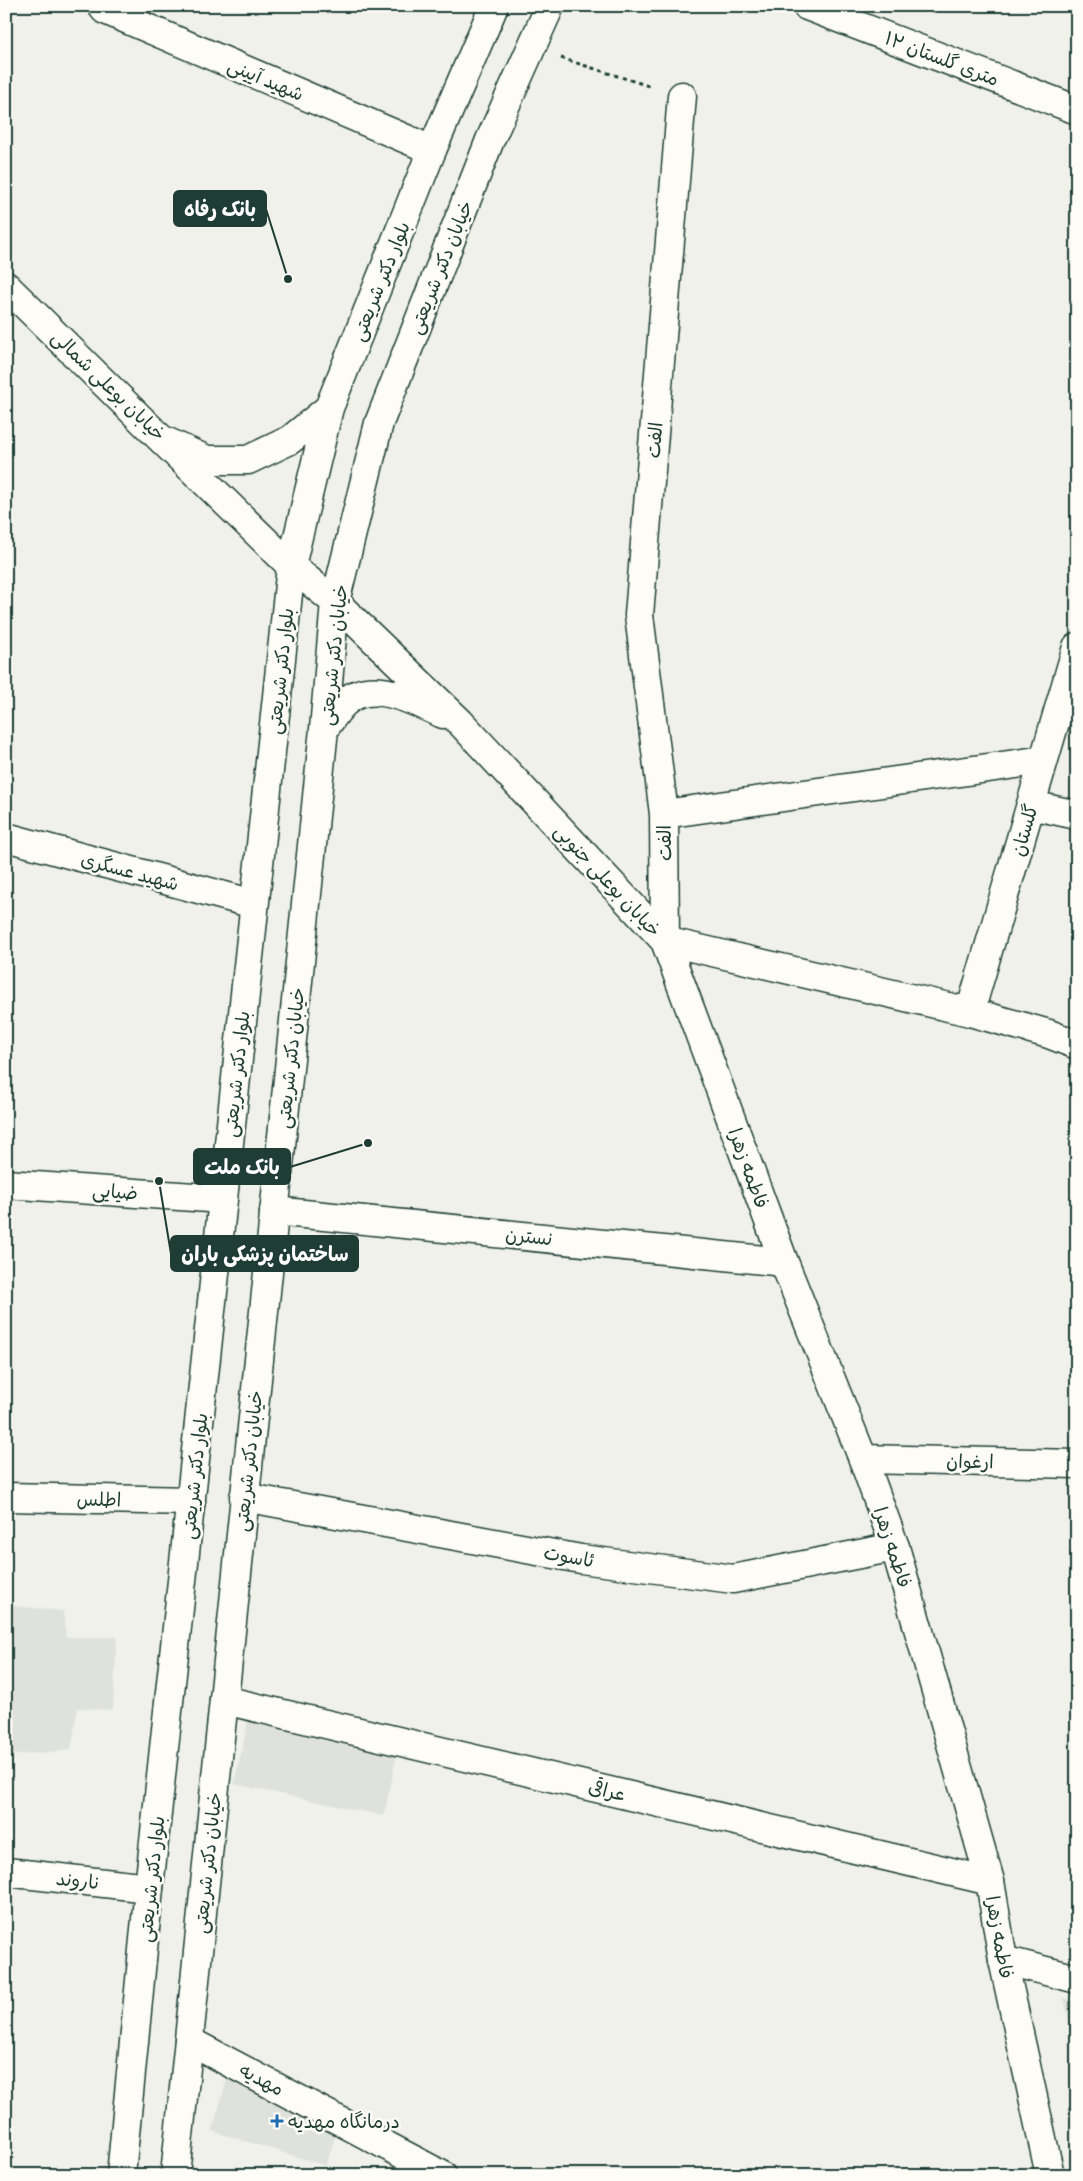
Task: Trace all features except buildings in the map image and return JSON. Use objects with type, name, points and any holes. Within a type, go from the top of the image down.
[{"type":"street","name":"بلوار دکتر شریعتی","points":[[121,2175],[149,1888],[291,566],[329,408],[432,150],[494,6]]},
{"type":"street","name":"خیابان دکتر شریعتی","points":[[175,2175],[324,729],[335,602],[379,423],[487,149],[550,6]]},
{"type":"street","name":"۱۲ متری گلستان","points":[[807,6],[1077,110]]},
{"type":"street","name":"شهید آیینی","points":[[104,8],[432,150]]},
{"type":"street","name":"الفت","points":[[665,941],[664,814],[639,615],[682,96]]},
{"type":"street","name":"خیابان بوعلی شمالی","points":[[6,286],[161,439],[206,460],[248,460],[290,440],[329,408]]},
{"type":"street","name":"خیابان بوعلی جنوبی","points":[[161,439],[291,566],[335,602],[460,722],[665,941],[970,1012],[1049,1034],[1077,1045]]},
{"type":"street","name":"گلستان","points":[[970,1012],[1077,647]]},
{"type":"street","points":[[324,729],[344,703],[355,696],[375,691],[398,695],[460,722]]},
{"type":"street","points":[[664,814],[1044,760]]},
{"type":"street","points":[[1031,805],[1077,815]]},
{"type":"street","name":"شهید عسگری","points":[[6,838],[254,904]]},
{"type":"street","name":"فاطمه زهرا","points":[[665,941],[784,1262],[863,1459],[895,1547],[990,1881],[1003,1960],[1050,2175]]},
{"type":"street","name":"ضیایی","points":[[6,1184],[223,1199]]},
{"type":"street","name":"نسترن","points":[[274,1211],[784,1262]]},
{"type":"street","name":"ارغوان","points":[[863,1459],[1077,1464]]},
{"type":"street","name":"اطلس","points":[[6,1497],[192,1501]]},
{"type":"street","name":"ئاسوت","points":[[244,1497],[581,1559],[733,1580],[895,1547]]},
{"type":"street","name":"عراقی","points":[[224,1700],[990,1881]]},
{"type":"street","name":"ناروند","points":[[6,1872],[149,1888]]},
{"type":"street","points":[[1003,1960],[1077,1979]]},
{"type":"street","name":"مهدیه","points":[[189,2040],[442,2175]]},
{"type":"path","points":[[532,48],[682,96]]},
{"type":"shaded area","points":[[6,1605],[63,1611],[66,1637],[117,1637],[113,1710],[78,1708],[71,1750],[6,1756]]},
{"type":"shaded area","points":[[249,1717],[398,1750],[384,1816],[234,1784]]},
{"type":"shaded area","points":[[1064,1998],[1077,2001],[1077,2064]]},
{"type":"shaded area","name":"درمانگاه مهدیه","points":[[228,2076],[343,2111],[326,2166],[212,2131]]},
{"type":"place","name":"بانک رفاه","points":[[288,279]]},
{"type":"place","name":"بانک ملت","points":[[368,1143]]},
{"type":"place","name":"ساختمان پزشکی باران","points":[[159,1181]]},
{"type":"place","name":"درمانگاه مهدیه","points":[[277,2121]]}]
